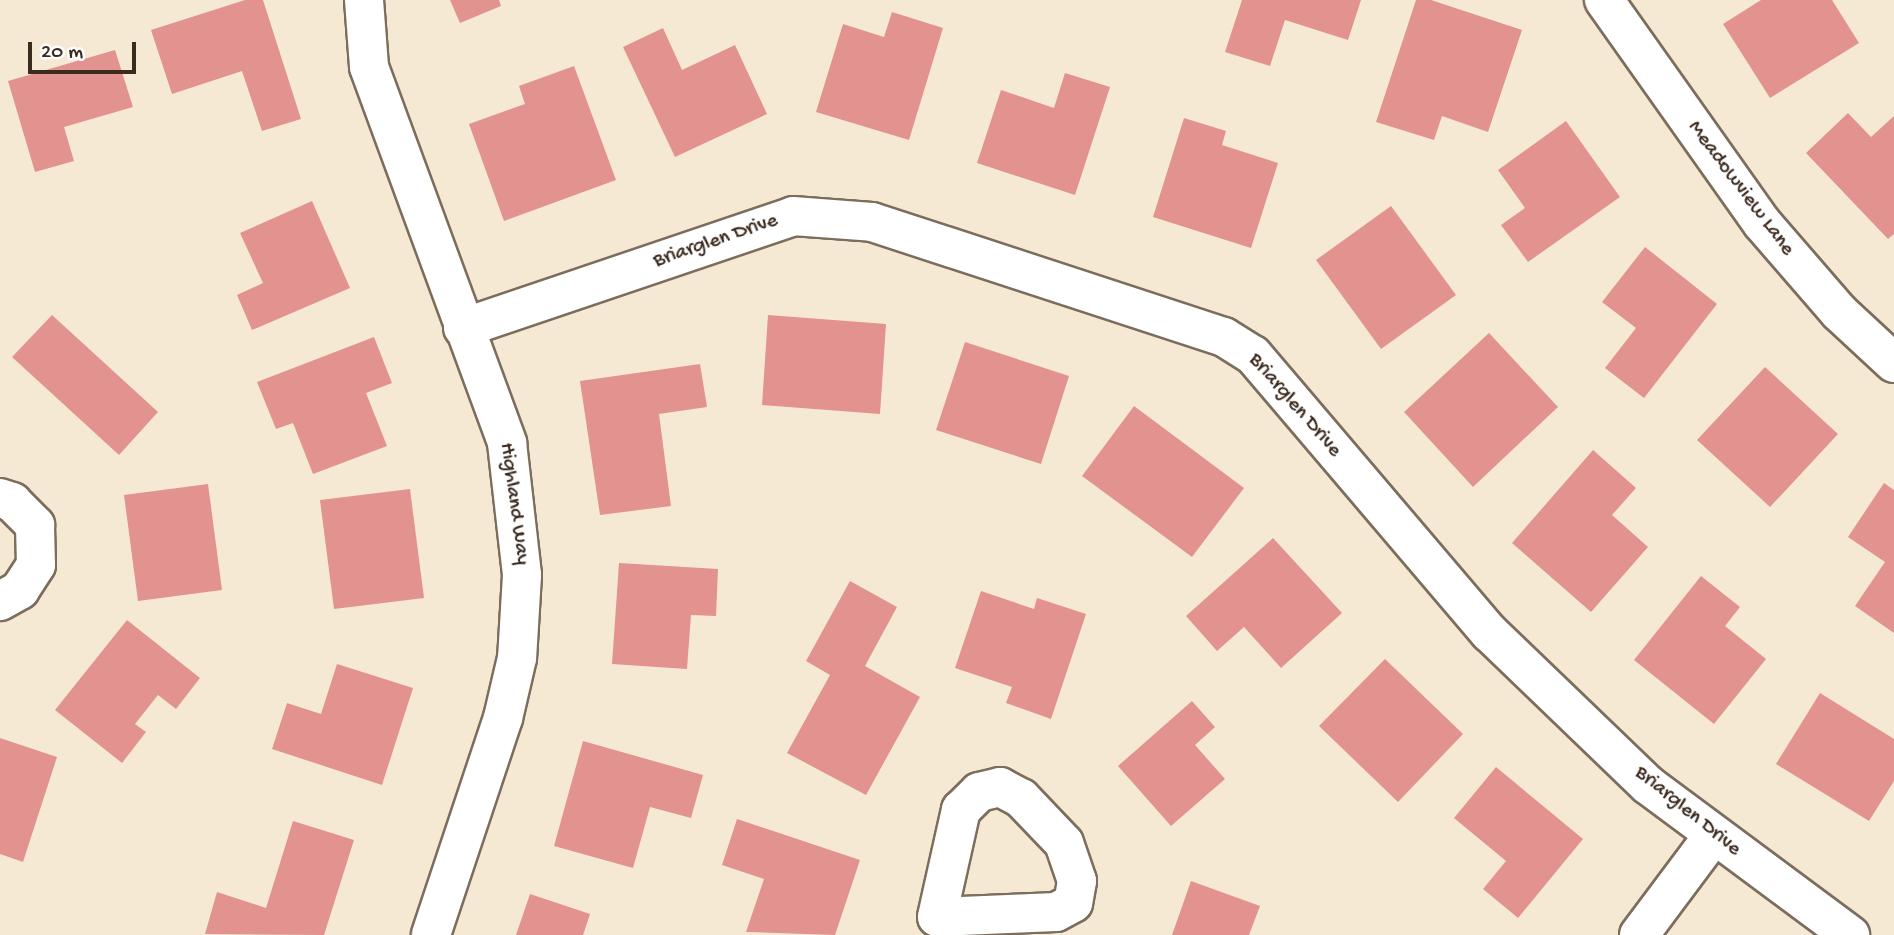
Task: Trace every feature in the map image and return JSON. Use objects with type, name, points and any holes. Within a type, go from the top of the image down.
[{"type":"street","name":"Highland Way","points":[[365,0],[369,67],[507,443],[522,575],[517,658],[503,718],[431,935]]},
{"type":"street","name":"Meadowview Lane","points":[[1604,0],[1762,223],[1839,312],[1894,363]]},
{"type":"street","name":"Briarglen Drive","points":[[463,328],[793,216],[872,222],[1224,337],[1253,355],[1490,633],[1648,785],[1713,836],[1850,935]]},
{"type":"street","points":[[0,498],[12,502],[35,525],[36,565],[20,590],[0,601]]},
{"type":"street","points":[[1639,935],[1713,836]]},
{"type":"building","points":[[245,0],[263,0],[301,119],[262,131],[242,71],[172,94],[151,30]]},
{"type":"building","points":[[450,0],[499,0],[501,6],[460,23]]},
{"type":"building","points":[[1242,0],[1361,0],[1348,40],[1285,20],[1270,66],[1225,52]]},
{"type":"building","points":[[1416,0],[1431,0],[1522,30],[1488,132],[1442,116],[1434,140],[1376,122]]},
{"type":"building","points":[[1761,0],[1832,0],[1859,43],[1770,98],[1723,24]]},
{"type":"building","points":[[892,12],[943,28],[909,140],[816,112],[843,24],[884,37]]},
{"type":"building","points":[[663,28],[682,70],[735,45],[767,114],[675,157],[623,47]]},
{"type":"building","points":[[115,50],[133,107],[64,127],[74,161],[35,172],[8,81]]},
{"type":"building","points":[[574,66],[616,180],[504,221],[469,124],[525,104],[519,86]]},
{"type":"building","points":[[1065,73],[1110,87],[1075,195],[977,163],[1001,90],[1054,108]]},
{"type":"building","points":[[1848,113],[1871,137],[1894,116],[1894,234],[1888,239],[1806,153]]},
{"type":"building","points":[[1184,118],[1226,131],[1222,145],[1278,163],[1251,248],[1153,217]]},
{"type":"building","points":[[1566,121],[1620,197],[1528,262],[1501,225],[1525,208],[1498,170]]},
{"type":"building","points":[[312,201],[350,288],[252,330],[237,295],[263,283],[240,233]]},
{"type":"building","points":[[1391,206],[1456,295],[1381,349],[1316,260]]},
{"type":"building","points":[[1645,247],[1717,304],[1644,398],[1605,368],[1636,328],[1602,302]]},
{"type":"building","points":[[52,315],[158,412],[119,455],[12,357]]},
{"type":"building","points":[[768,315],[886,324],[880,414],[762,405]]},
{"type":"building","points":[[1489,333],[1558,407],[1473,487],[1404,412]]},
{"type":"building","points":[[374,337],[392,383],[366,393],[387,446],[313,474],[293,423],[276,429],[257,382]]},
{"type":"building","points":[[965,342],[1069,376],[1041,464],[936,430]]},
{"type":"building","points":[[700,364],[707,407],[659,414],[671,506],[600,515],[580,381]]},
{"type":"building","points":[[1765,367],[1838,434],[1770,507],[1697,440]]},
{"type":"building","points":[[1134,406],[1244,488],[1192,557],[1082,476]]},
{"type":"building","points":[[1593,450],[1636,488],[1612,515],[1648,547],[1591,612],[1512,543]]},
{"type":"building","points":[[1884,483],[1894,490],[1894,633],[1855,606],[1885,562],[1848,537]]},
{"type":"building","points":[[208,484],[222,590],[138,601],[124,495]]},
{"type":"building","points":[[410,489],[424,598],[334,609],[320,500]]},
{"type":"building","points":[[1273,538],[1342,613],[1281,668],[1244,627],[1217,651],[1186,616]]},
{"type":"building","points":[[619,563],[718,569],[716,616],[691,615],[687,669],[612,664]]},
{"type":"building","points":[[1701,576],[1740,607],[1725,626],[1766,659],[1714,724],[1634,660]]},
{"type":"building","points":[[850,581],[897,607],[865,666],[920,697],[866,795],[787,753],[830,675],[806,661]]},
{"type":"building","points":[[981,591],[1034,609],[1037,598],[1086,614],[1051,719],[1006,703],[1012,687],[955,668]]},
{"type":"building","points":[[127,620],[200,678],[176,709],[158,695],[135,724],[146,732],[122,763],[55,710]]},
{"type":"building","points":[[1385,659],[1463,734],[1398,802],[1319,726]]},
{"type":"building","points":[[337,664],[413,688],[382,785],[272,749],[287,703],[321,714]]},
{"type":"building","points":[[1820,693],[1894,739],[1894,781],[1869,821],[1776,764]]},
{"type":"building","points":[[1192,701],[1215,727],[1195,745],[1225,779],[1171,826],[1118,766]]},
{"type":"building","points":[[0,738],[57,757],[23,862],[0,854]]},
{"type":"building","points":[[583,741],[703,775],[691,818],[650,807],[633,868],[554,846]]},
{"type":"building","points":[[1496,767],[1583,839],[1518,918],[1483,889],[1506,861],[1454,818]]},
{"type":"building","points":[[737,819],[860,860],[835,935],[746,932],[764,879],[722,865]]},
{"type":"building","points":[[293,821],[354,840],[324,935],[205,934],[217,892],[266,908]]},
{"type":"building","points":[[1191,881],[1260,906],[1249,935],[1172,935]]},
{"type":"building","points":[[530,894],[590,914],[583,935],[516,935]]}]
